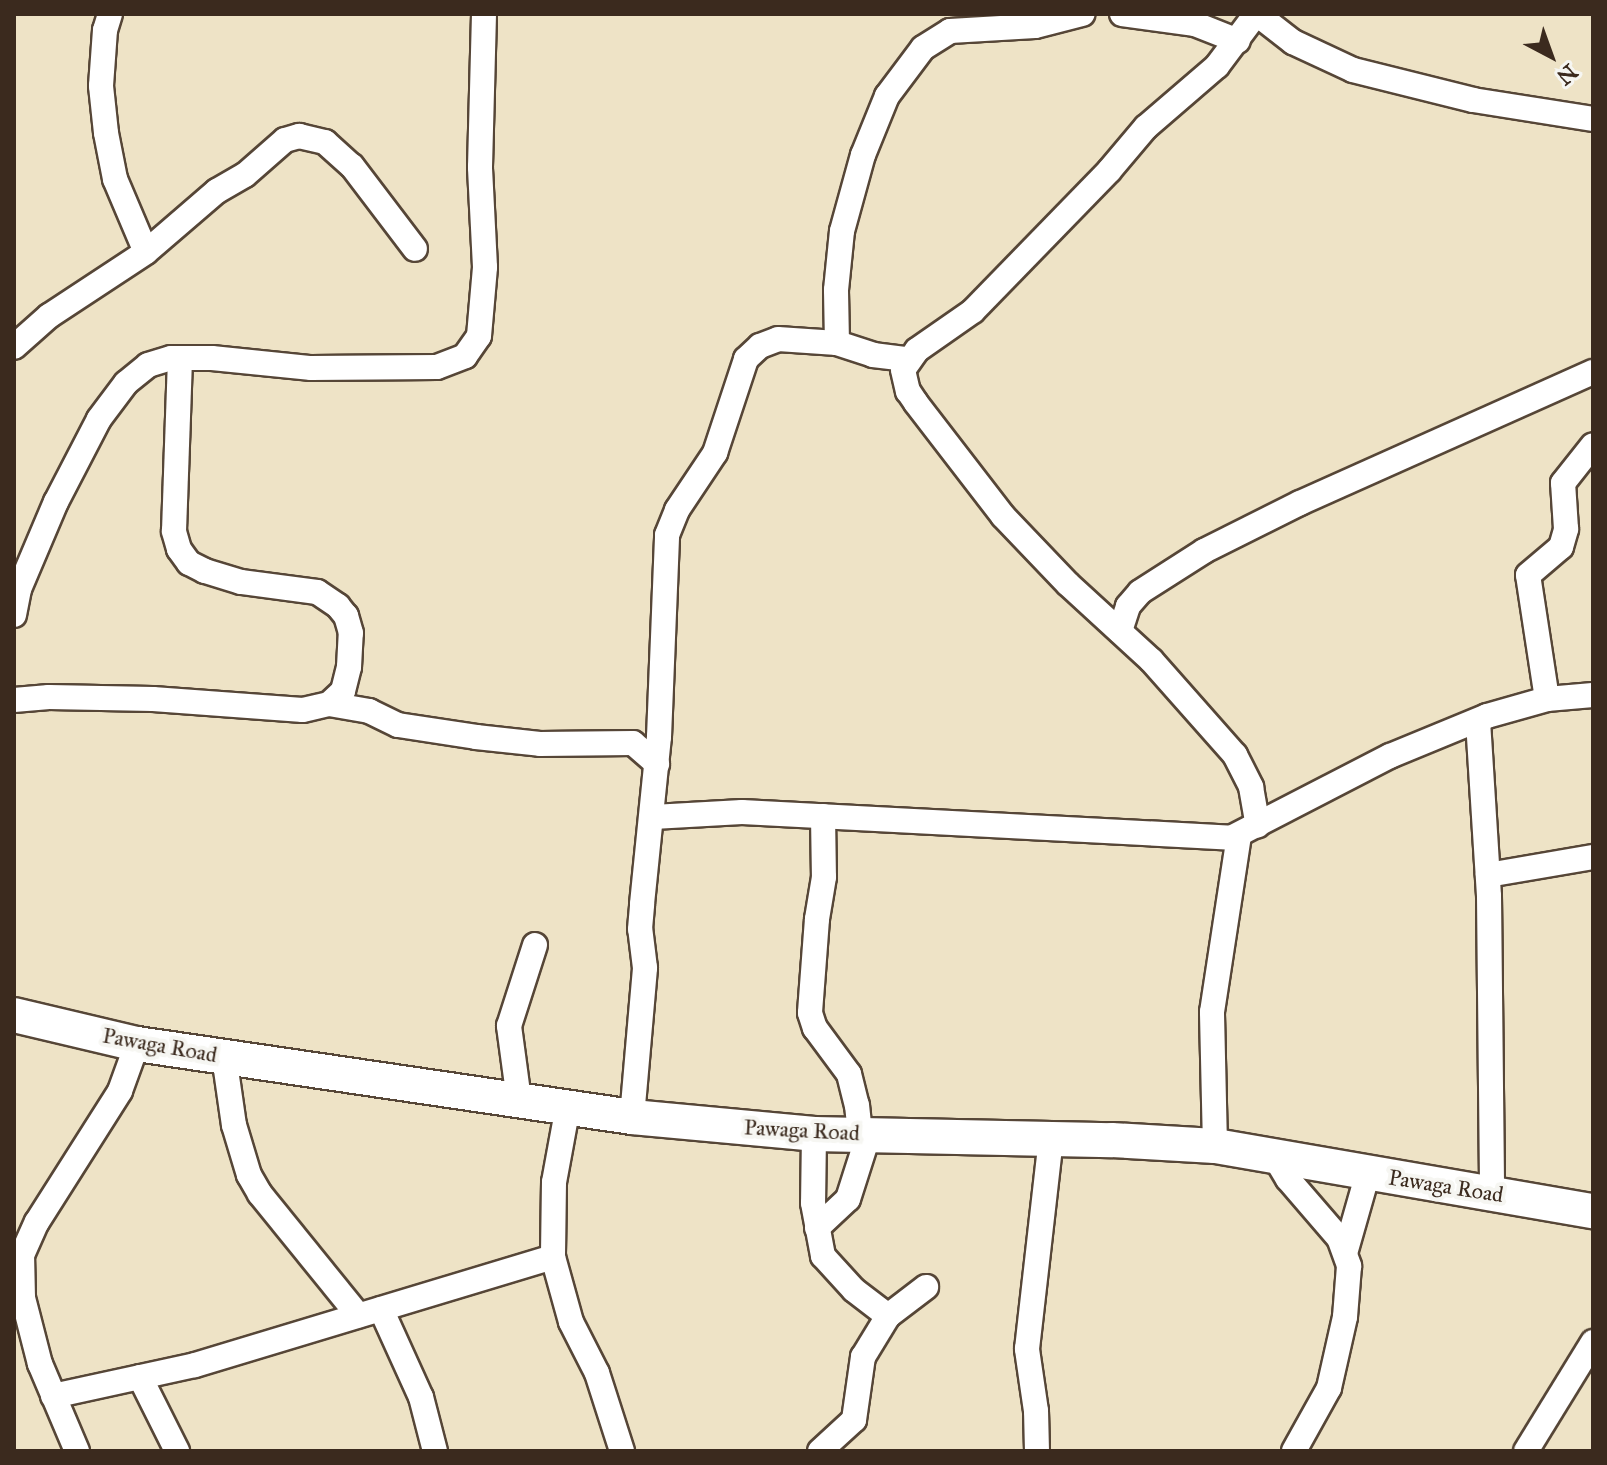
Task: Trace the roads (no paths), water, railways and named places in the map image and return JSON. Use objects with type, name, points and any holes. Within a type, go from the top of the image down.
[{"type":"main road","name":"Pawaga Road","points":[[14,1015],[137,1044],[632,1117],[814,1134],[1051,1138],[1215,1146],[1276,1159],[1492,1192],[1593,1211]]},
{"type":"street","points":[[110,14],[105,30],[101,86],[106,133],[115,179],[146,252]]},
{"type":"street","points":[[14,615],[19,589],[56,502],[99,419],[126,383],[148,365],[180,358],[311,368],[437,367],[465,356],[479,336],[485,267],[480,167],[484,14]]},
{"type":"street","points":[[837,343],[836,290],[842,231],[863,155],[887,96],[923,48],[950,31],[1035,26],[1082,14]]},
{"type":"street","points":[[1122,14],[1195,24],[1238,41]]},
{"type":"street","points":[[632,1117],[645,968],[640,929],[657,764],[667,535],[677,510],[715,453],[746,359],[760,346],[778,339],[837,343],[873,355],[907,359],[973,311],[1099,182],[1146,127],[1217,66],[1257,14],[1293,42],[1353,70],[1473,100],[1593,119]]},
{"type":"street","points":[[14,347],[49,316],[146,252],[217,191],[245,175],[285,140],[299,136],[325,142],[352,166],[415,249]]},
{"type":"street","points":[[180,358],[174,531],[179,549],[189,563],[205,571],[241,582],[317,592],[338,606],[346,616],[351,633],[349,667],[343,691],[329,704]]},
{"type":"street","points":[[907,359],[904,381],[916,403],[1017,532],[1151,660],[1235,755],[1251,787],[1248,831],[1212,1012],[1215,1146]]},
{"type":"street","points":[[1120,631],[1128,606],[1140,592],[1204,551],[1300,503],[1593,372]]},
{"type":"street","points":[[1547,699],[1528,575],[1561,547],[1566,529],[1563,483],[1593,445]]},
{"type":"street","points":[[653,817],[742,812],[1206,839],[1248,831],[1390,756],[1478,721],[1547,699],[1593,695]]},
{"type":"street","points":[[14,700],[49,697],[153,699],[303,710],[329,704],[369,711],[398,725],[476,737],[540,744],[633,743],[657,764]]},
{"type":"street","points":[[1478,721],[1488,875],[1492,1192]]},
{"type":"street","points":[[817,1228],[848,1199],[864,1133],[849,1074],[815,1028],[810,1013],[817,919],[824,877],[823,816]]},
{"type":"street","points":[[1488,875],[1593,857]]},
{"type":"street","points":[[519,1100],[509,1026],[535,945]]},
{"type":"street","points":[[77,1451],[40,1364],[17,1277],[22,1255],[37,1222],[120,1091],[137,1044]]},
{"type":"street","points":[[224,1056],[234,1125],[249,1175],[260,1194],[370,1312],[421,1397],[435,1451]]},
{"type":"street","points":[[568,1106],[554,1182],[553,1257],[571,1322],[597,1373],[622,1451]]},
{"type":"street","points":[[814,1134],[817,1228],[823,1256],[854,1290],[888,1316]]},
{"type":"street","points":[[1037,1451],[1036,1411],[1027,1349],[1051,1138]]},
{"type":"street","points":[[1276,1159],[1288,1179],[1331,1227],[1346,1250]]},
{"type":"street","points":[[1294,1451],[1322,1404],[1337,1359],[1348,1293],[1346,1250],[1368,1173]]},
{"type":"street","points":[[53,1396],[274,1343],[553,1257]]},
{"type":"street","points":[[820,1451],[854,1420],[863,1357],[888,1316],[926,1287]]},
{"type":"street","points":[[1526,1451],[1593,1342]]},
{"type":"street","points":[[140,1377],[177,1451]]}]
